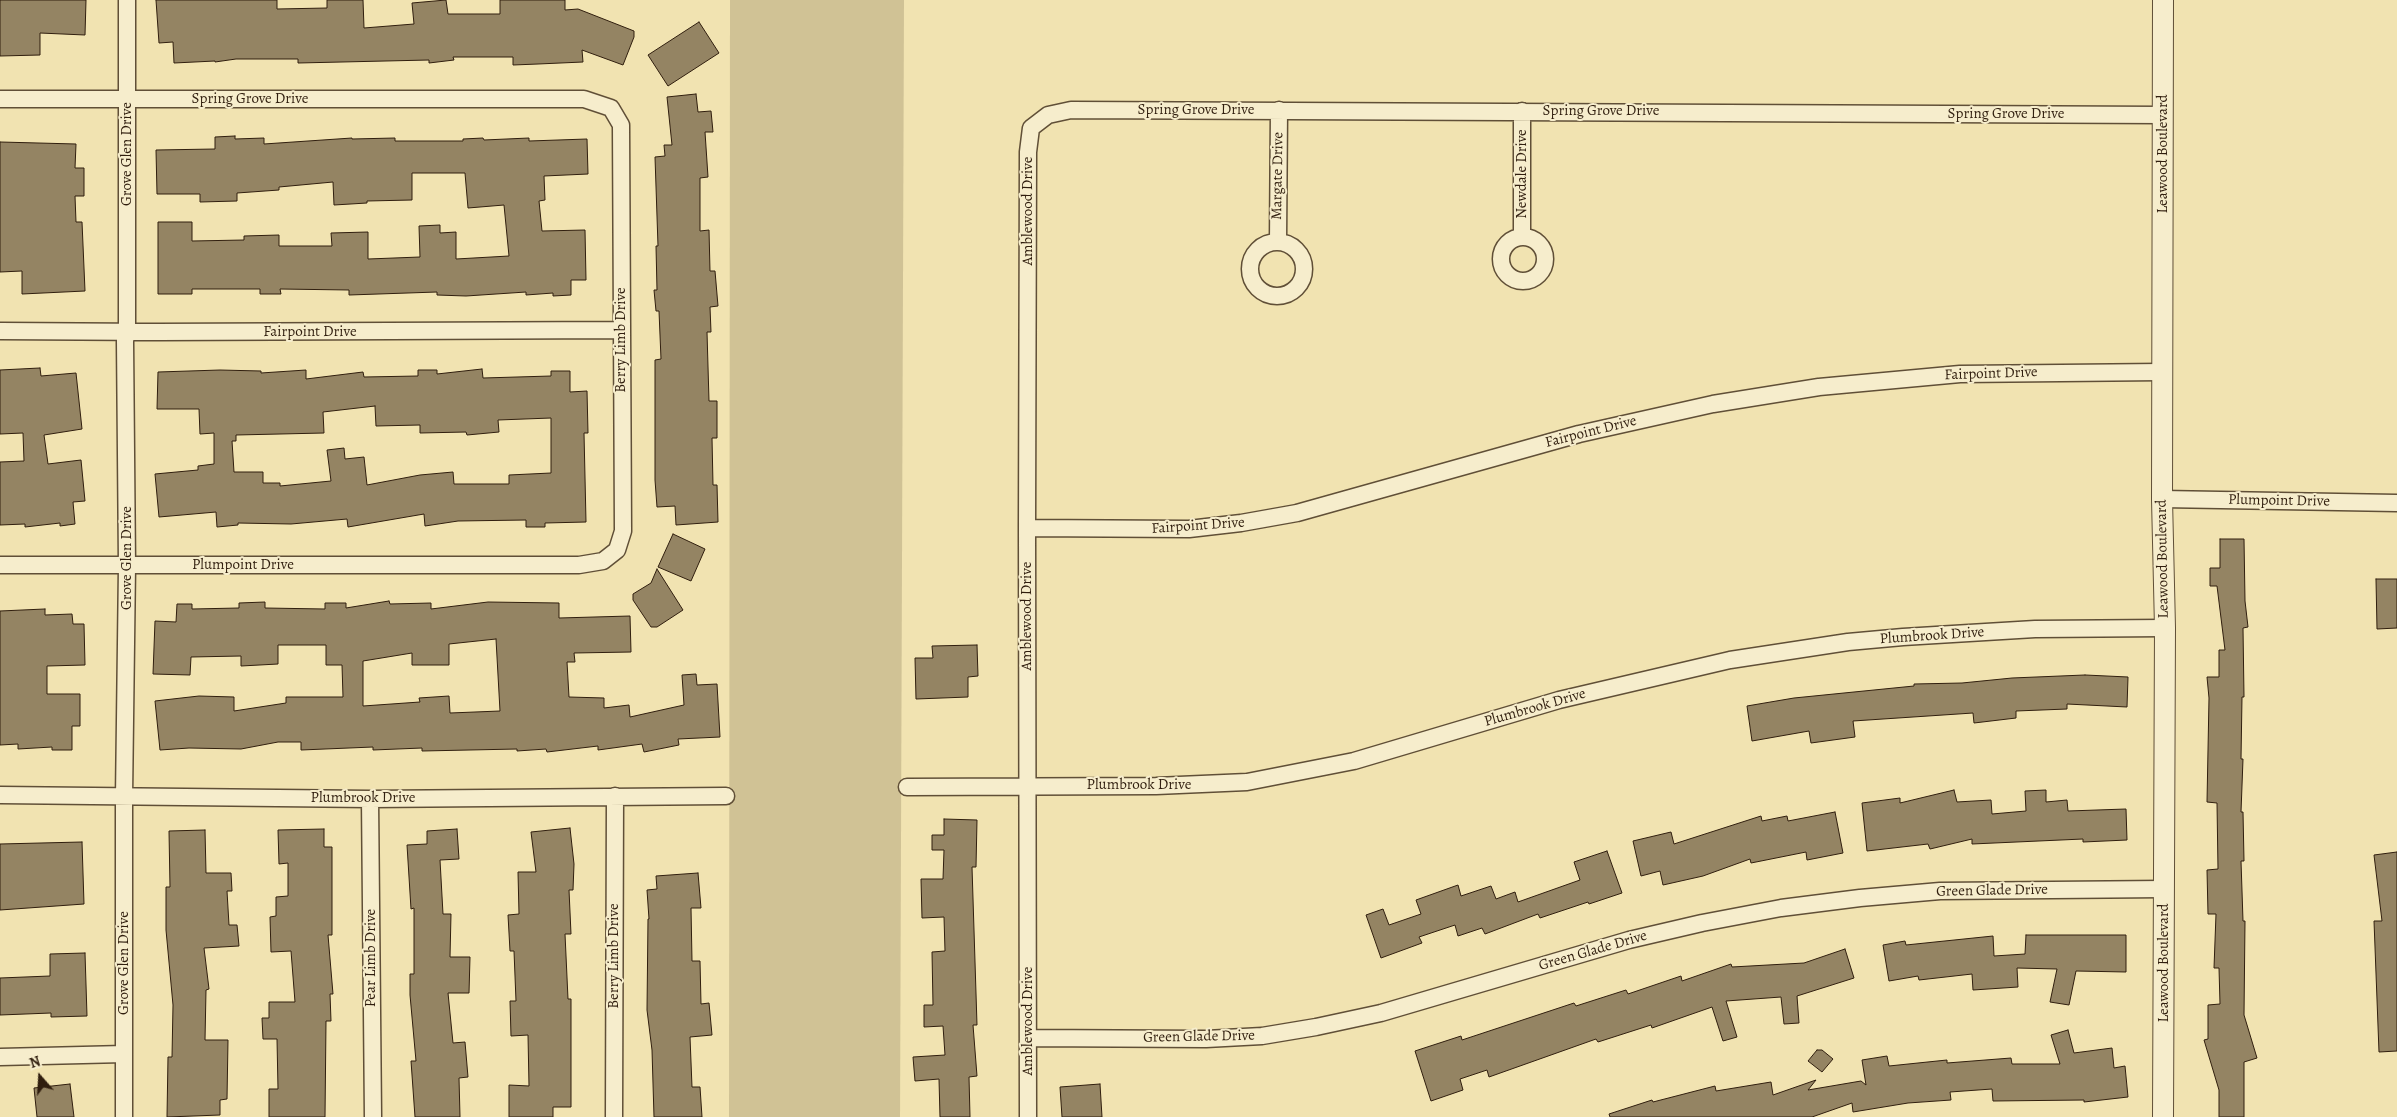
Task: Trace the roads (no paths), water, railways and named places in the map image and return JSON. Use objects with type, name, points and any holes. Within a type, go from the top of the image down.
[{"type":"street","name":"Grove Glen Drive","points":[[124,1117],[124,798],[127,566],[125,341],[127,331],[127,0]]},
{"type":"street","name":"Leawood Boulevard","points":[[2163,0],[2162,499],[2165,628],[2163,1117]]},
{"type":"street","name":"Spring Grove Drive","points":[[0,99],[499,99]]},
{"type":"street","name":"Berry Limb Drive","points":[[485,565],[580,565],[603,561],[617,550],[623,531],[620,330],[621,125],[611,108],[584,99],[499,99]]},
{"type":"street","name":"Spring Grove Drive","points":[[1041,121],[1048,115],[1071,110],[2163,115]]},
{"type":"street","name":"Margate Drive","points":[[1278,242],[1279,110]]},
{"type":"street","name":"Newdale Drive","points":[[1522,111],[1522,237]]},
{"type":"street","name":"Amblewood Drive","points":[[1028,1117],[1028,152],[1031,128],[1041,121]]},
{"type":"street","name":"Fairpoint Drive","points":[[0,331],[620,330]]},
{"type":"street","name":"Fairpoint Drive","points":[[1027,528],[1189,529],[1278,517],[1349,501],[1580,434],[1713,404],[1819,387],[1960,374],[2162,372]]},
{"type":"street","name":"Plumpoint Drive","points":[[2162,499],[2397,503]]},
{"type":"street","name":"Plumpoint Drive","points":[[0,566],[485,565]]},
{"type":"street","name":"Plumbrook Drive","points":[[906,787],[1209,785],[1281,777],[1354,761],[1611,687],[1730,660],[1848,642],[2035,629],[2165,628]]},
{"type":"street","name":"Plumbrook Drive","points":[[0,796],[370,799],[726,796]]},
{"type":"street","name":"Berry Limb Drive","points":[[614,1117],[615,796]]},
{"type":"street","name":"Pear Limb Drive","points":[[370,799],[373,1117]]},
{"type":"street","name":"Green Glade Drive","points":[[1028,1038],[1206,1040],[1262,1036],[1316,1027],[1381,1013],[1629,940],[1702,923],[1791,907],[1940,891],[2164,889]]},
{"type":"street","points":[[0,1057],[124,1054]]}]
